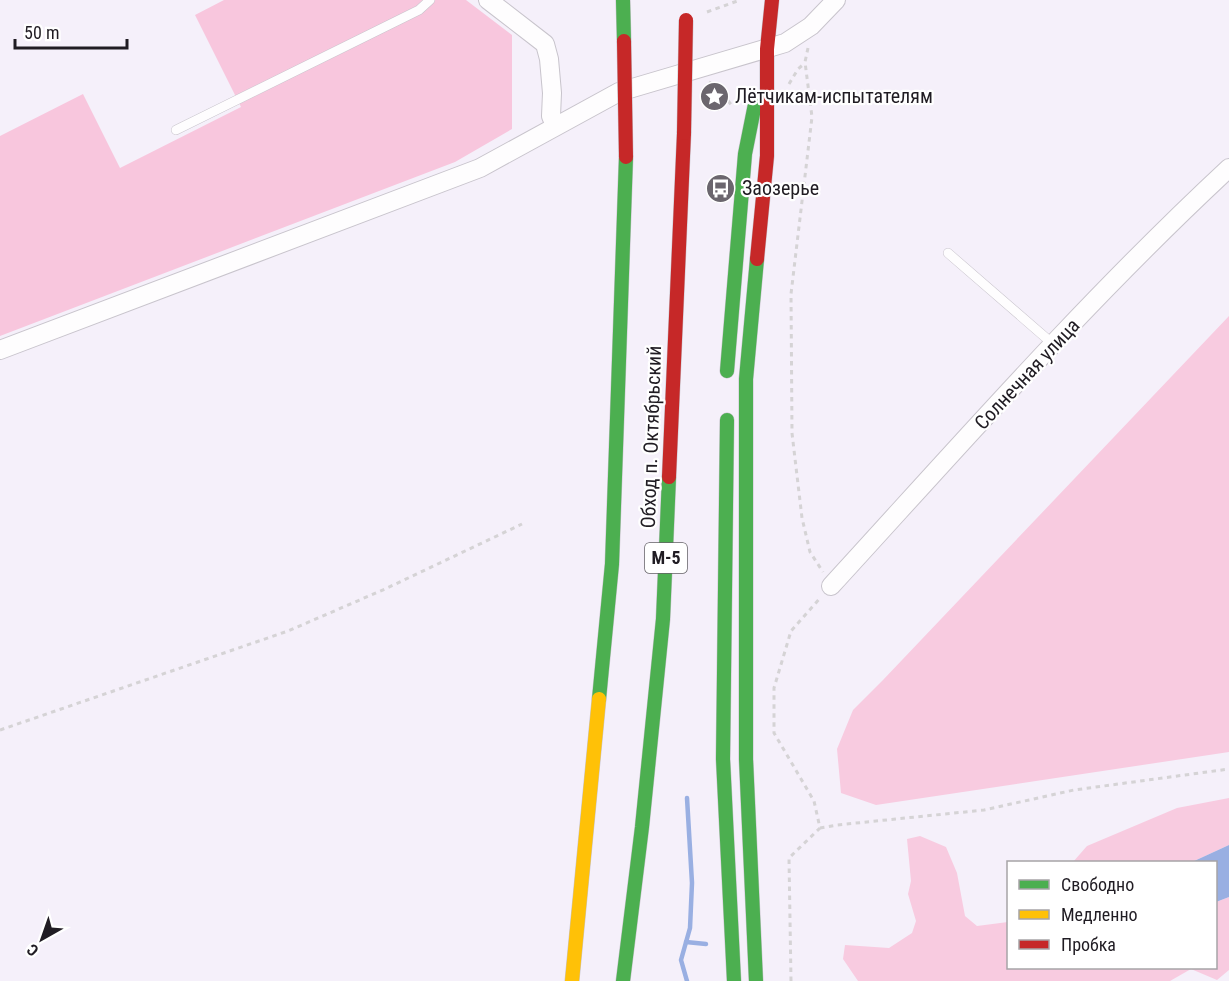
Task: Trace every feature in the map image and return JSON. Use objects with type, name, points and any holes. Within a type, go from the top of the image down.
[{"type":"main road","name":"Обход п. Октябрьский","points":[[572,981],[612,564],[626,157],[623,0]]},
{"type":"main road","points":[[756,981],[746,759],[746,391],[767,156],[767,49],[772,0]]},
{"type":"main road","name":"Обход п. Октябрьский","points":[[623,981],[642,827],[663,619],[684,133],[686,15]]},
{"type":"main road","points":[[734,981],[723,759],[727,395],[745,154],[767,49]]},
{"type":"street","points":[[488,0],[545,44],[549,59],[552,93],[551,116],[555,126]]},
{"type":"street","points":[[0,350],[480,168],[611,95],[785,43],[811,26],[836,0]]},
{"type":"street","name":"Солнечная улица","points":[[831,586],[1053,344],[1187,207],[1229,168]]},
{"type":"lane","points":[[176,130],[419,10],[430,0]]},
{"type":"lane","points":[[948,253],[1053,344]]},
{"type":"path","points":[[686,15],[740,0]]},
{"type":"path","points":[[811,26],[805,62],[812,117],[791,294],[792,433],[802,518],[810,552],[831,586],[791,632],[774,688],[774,733],[814,801],[820,828]]},
{"type":"path","points":[[690,72],[718,88],[728,99],[735,112]]},
{"type":"path","points":[[0,730],[288,631],[385,589],[522,524]]},
{"type":"path","points":[[791,981],[789,858],[820,828],[984,810],[1074,790],[1229,769]]},
{"type":"shaded area","points":[[224,0],[466,0],[512,35],[512,129],[455,162],[0,336],[0,136],[83,94],[120,168],[241,107],[195,15]]},
{"type":"shaded area","points":[[1229,316],[1229,752],[876,805],[841,793],[837,749],[853,710]]},
{"type":"shaded area","points":[[1229,798],[1229,845],[1194,861],[1074,861],[1087,846],[1177,808]]},
{"type":"shaded area","points":[[920,836],[946,847],[957,873],[965,916],[977,926],[1007,922],[1007,969],[1191,969],[1170,981],[858,981],[843,959],[845,945],[889,948],[912,933],[916,921],[908,894],[911,881],[907,839]]},
{"type":"shaded area","points":[[1229,897],[1229,970],[1217,980],[1191,969],[1217,969],[1217,902]]},
{"type":"water","points":[[1229,845],[1229,897],[1217,902],[1217,861],[1194,861]]},
{"type":"waterway","points":[[687,798],[692,883],[690,928],[681,960],[687,981]]},
{"type":"waterway","points":[[686,942],[706,944]]},
{"type":"traffic: fast","points":[[623,0],[624,41]]},
{"type":"traffic: fast","points":[[727,371],[745,154],[755,104]]},
{"type":"traffic: fast","points":[[599,699],[612,564],[626,157]]},
{"type":"traffic: fast","points":[[756,981],[746,759],[746,379],[757,259]]},
{"type":"traffic: fast","points":[[727,420],[723,759],[734,981]]},
{"type":"traffic: fast","points":[[623,981],[642,827],[663,619],[669,477]]},
{"type":"traffic: slow","points":[[572,981],[599,699]]},
{"type":"traffic: jam","points":[[757,259],[767,156],[767,49],[772,0]]},
{"type":"traffic: jam","points":[[684,133],[686,20]]},
{"type":"traffic: jam","points":[[624,41],[626,157]]},
{"type":"traffic: jam","points":[[669,477],[684,133]]},
{"type":"place","name":"Лётчикам-испытателям","points":[[714,96]]},
{"type":"place","name":"Заозерье","points":[[721,188]]}]
